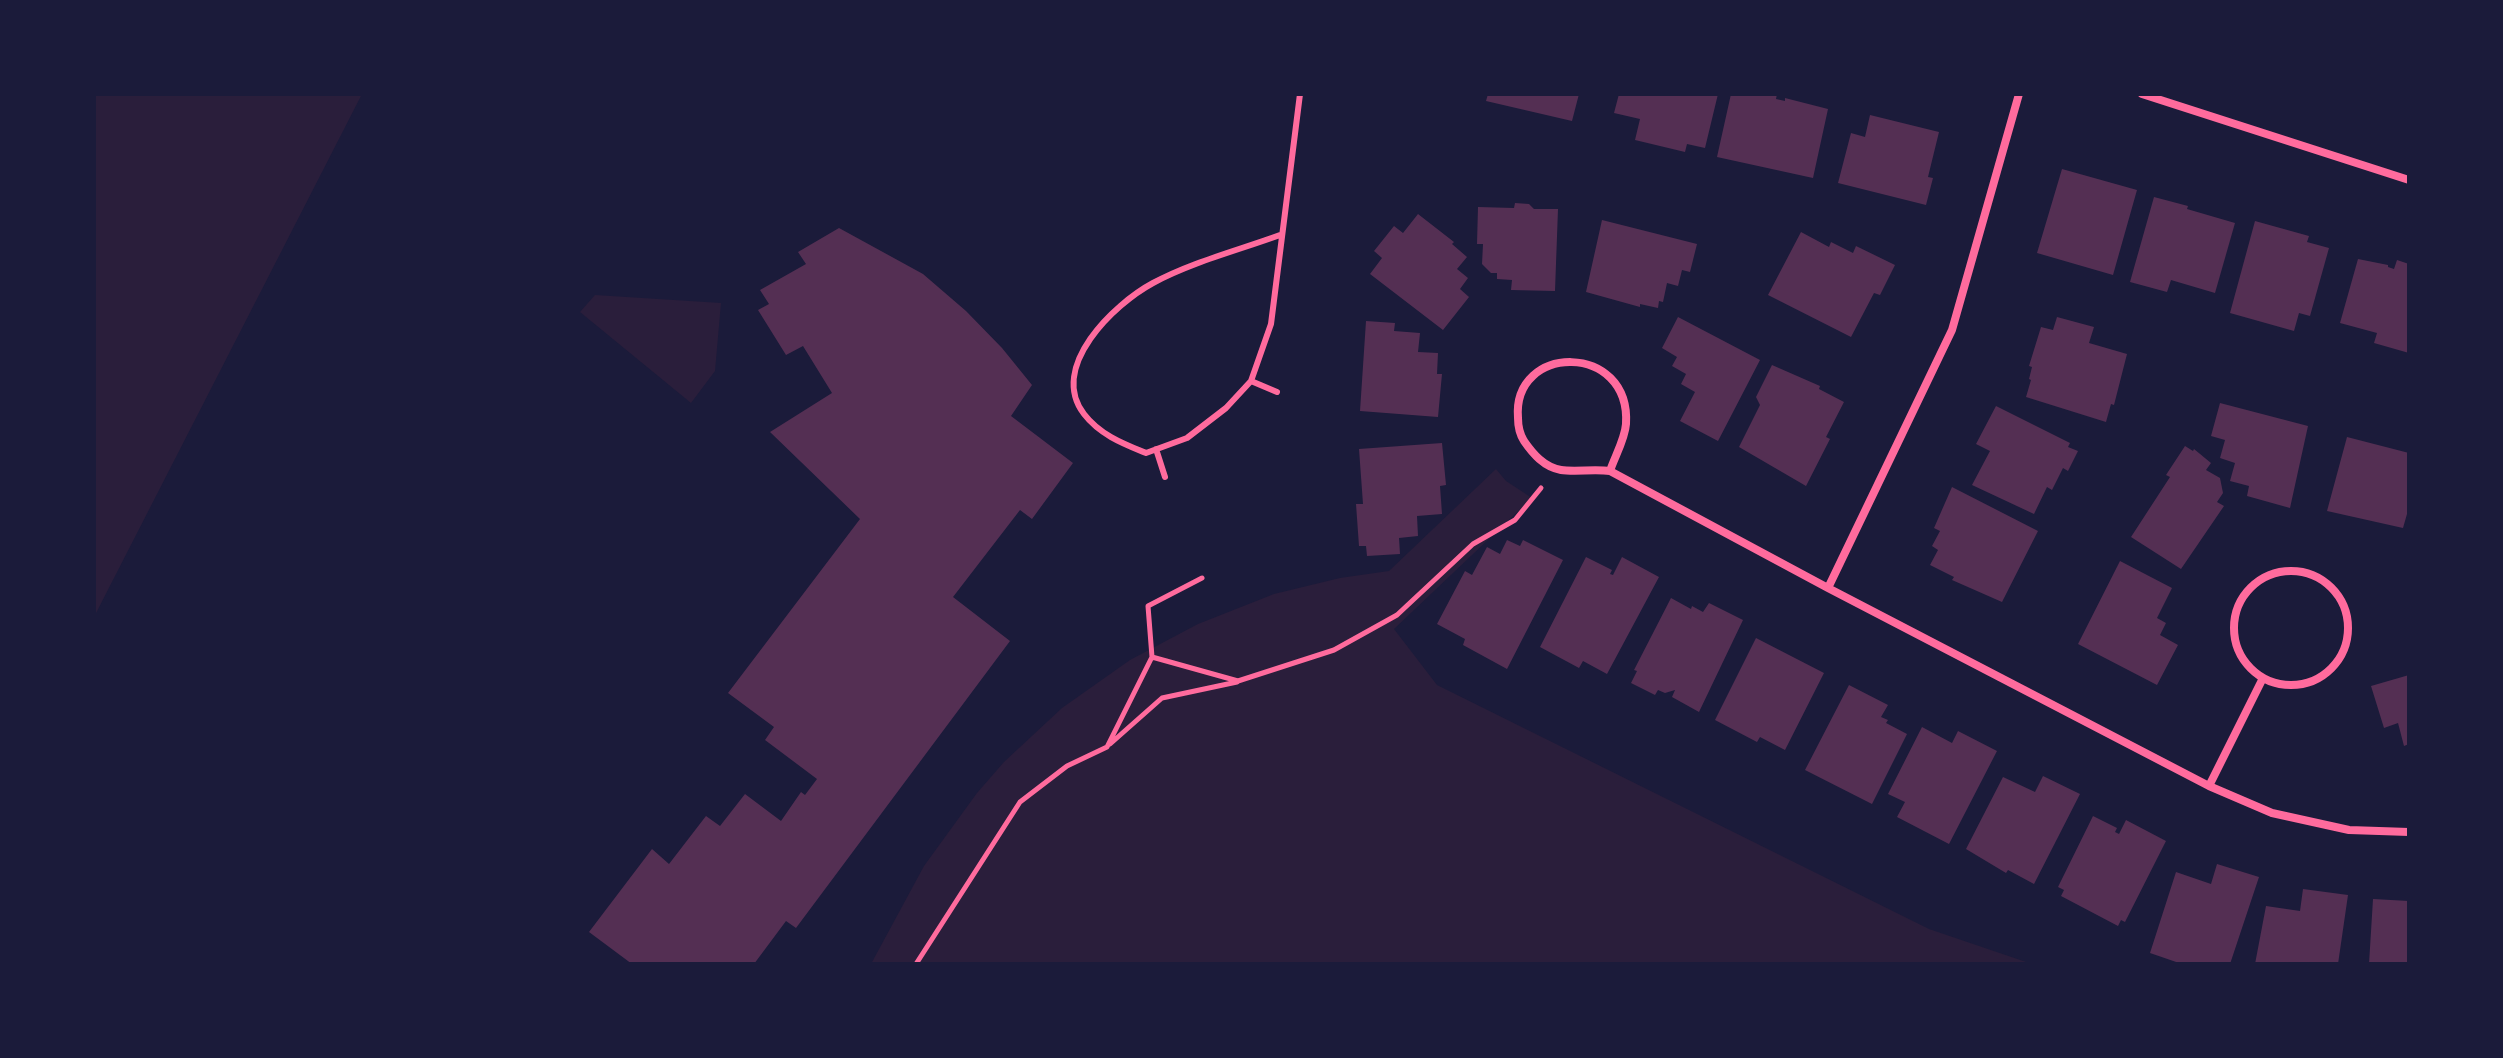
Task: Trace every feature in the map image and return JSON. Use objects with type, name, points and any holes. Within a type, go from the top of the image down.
[{"type":"street","points":[[1828,588],[1952,330],[2019,94]]},
{"type":"street","points":[[2142,94],[2409,180]]},
{"type":"street","points":[[1610,471],[1626,426],[1624,398],[1608,374],[1582,361],[1553,363],[1530,379],[1516,405],[1519,434],[1535,458],[1561,470],[1610,471],[2209,786],[2272,813],[2349,830],[2409,832]]},
{"type":"street","points":[[2297,570],[2319,577],[2336,592],[2346,612],[2348,634],[2341,655],[2327,673],[2307,683],[2285,685],[2263,678],[2246,663],[2236,644],[2234,621],[2241,600],[2255,583],[2275,573],[2297,570]]},
{"type":"street","points":[[2209,786],[2263,678]]},
{"type":"lane","points":[[1280,235],[1152,283],[1105,319],[1080,354],[1072,388],[1084,414],[1114,440],[1146,453],[1187,438],[1226,408],[1251,381],[1271,324],[1300,94]]},
{"type":"lane","points":[[1251,381],[1277,392]]},
{"type":"lane","points":[[1156,449],[1165,477]]},
{"type":"path","points":[[916,964],[1020,802],[1067,766],[1107,747],[1162,698],[1238,681],[1334,650],[1397,615],[1473,544],[1515,520],[1545,483]]},
{"type":"path","points":[[1107,747],[1152,657],[1148,606],[1202,578]]},
{"type":"path","points":[[1152,657],[1238,681]]},
{"type":"shaded area","points":[[94,94],[362,94],[94,617]]},
{"type":"shaded area","points":[[595,295],[721,303],[715,371],[691,403],[580,312]]},
{"type":"shaded area","points":[[1496,469],[1506,481],[1532,498],[1394,629],[1437,685],[1929,929],[2032,964],[871,964],[924,866],[977,793],[1004,762],[1062,708],[1130,660],[1198,624],[1274,594],[1340,578],[1389,571]]},
{"type":"building","points":[[1488,94],[1579,94],[1572,121],[1486,101]]},
{"type":"building","points":[[1619,94],[1718,94],[1705,148],[1687,144],[1685,152],[1635,140],[1640,119],[1614,113]]},
{"type":"building","points":[[1731,94],[1777,94],[1776,99],[1785,101],[1785,98],[1828,109],[1813,178],[1717,157]]},
{"type":"building","points":[[1870,115],[1939,132],[1928,177],[1933,178],[1926,205],[1838,183],[1851,133],[1865,137]]},
{"type":"building","points":[[2062,169],[2137,190],[2113,275],[2037,253]]},
{"type":"building","points":[[2154,197],[2235,223],[2215,293],[2171,280],[2167,292],[2130,282]]},
{"type":"building","points":[[1515,203],[1529,204],[1534,209],[1558,209],[1555,291],[1511,290],[1512,280],[1497,279],[1497,273],[1491,273],[1482,264],[1483,244],[1477,244],[1478,207],[1514,208]]},
{"type":"building","points":[[1418,214],[1454,242],[1452,244],[1467,257],[1457,269],[1468,278],[1460,289],[1469,297],[1443,330],[1370,274],[1382,258],[1374,251],[1394,226],[1403,233]]},
{"type":"building","points":[[1602,220],[1697,244],[1690,272],[1682,270],[1678,286],[1667,283],[1663,302],[1659,301],[1658,308],[1640,304],[1640,307],[1586,292]]},
{"type":"building","points":[[2255,221],[2309,236],[2307,242],[2329,248],[2310,316],[2299,313],[2294,331],[2230,313]]},
{"type":"building","points":[[839,228],[923,274],[966,311],[1032,385],[1011,416],[1073,463],[1032,519],[1020,510],[953,597],[1010,641],[796,928],[786,921],[754,964],[632,964],[589,932],[652,849],[669,864],[706,816],[720,826],[745,794],[781,821],[801,792],[805,795],[817,779],[765,740],[774,727],[728,693],[860,519],[770,432],[832,393],[803,346],[786,355],[758,310],[769,304],[760,290],[806,264],[798,252]]},
{"type":"building","points":[[1801,232],[1829,247],[1831,242],[1853,253],[1856,246],[1895,265],[1880,295],[1874,293],[1851,337],[1768,295]]},
{"type":"building","points":[[2358,259],[2394,269],[2397,260],[2409,264],[2409,353],[2374,343],[2377,333],[2340,323]]},
{"type":"building","points":[[1678,317],[1760,360],[1718,441],[1680,421],[1695,392],[1681,384],[1686,374],[1672,366],[1677,357],[1662,348]]},
{"type":"building","points":[[2057,317],[2094,327],[2089,343],[2127,354],[2114,405],[2111,404],[2106,422],[2026,397],[2031,380],[2032,367],[2029,366],[2041,327],[2053,330]]},
{"type":"building","points":[[1366,321],[1395,323],[1394,331],[1420,333],[1418,352],[1438,353],[1437,374],[1442,374],[1438,417],[1360,411]]},
{"type":"building","points":[[1772,365],[1820,386],[1819,389],[1844,402],[1826,437],[1830,439],[1806,486],[1739,447],[1760,405],[1756,397]]},
{"type":"building","points":[[2220,403],[2308,426],[2290,508],[2247,496],[2249,486],[2230,481],[2235,463],[2220,458],[2225,440],[2211,436]]},
{"type":"building","points":[[1996,406],[2070,443],[2068,447],[2078,451],[2068,471],[2063,468],[2052,490],[2047,487],[2034,514],[1972,485],[1990,451],[1976,444]]},
{"type":"building","points":[[2347,437],[2409,453],[2409,507],[2403,528],[2327,511]]},
{"type":"building","points":[[1442,443],[1446,485],[1440,486],[1442,514],[1417,516],[1418,536],[1399,538],[1400,554],[1367,556],[1366,546],[1359,546],[1356,504],[1363,504],[1359,449]]},
{"type":"building","points":[[2185,446],[2194,449],[2211,463],[2206,470],[2220,478],[2223,493],[2217,502],[2224,506],[2181,569],[2131,537],[2170,477],[2166,475]]},
{"type":"building","points":[[1952,487],[2038,531],[2002,602],[1952,580],[1954,577],[1930,565],[1938,550],[1932,546],[1940,531],[1934,528]]},
{"type":"building","points":[[1507,540],[1520,546],[1523,540],[1563,560],[1507,669],[1463,645],[1465,639],[1437,624],[1465,571],[1472,575],[1487,547],[1500,554]]},
{"type":"building","points":[[1586,557],[1612,570],[1610,574],[1613,575],[1622,557],[1659,577],[1607,674],[1583,661],[1579,668],[1540,647]]},
{"type":"building","points":[[2120,561],[2172,588],[2157,618],[2166,623],[2160,635],[2178,645],[2157,685],[2078,644]]},
{"type":"building","points":[[1671,598],[1703,612],[1709,603],[1743,620],[1699,712],[1672,697],[1675,690],[1665,693],[1658,690],[1655,695],[1631,683],[1637,671],[1634,670]]},
{"type":"building","points":[[1756,638],[1824,673],[1785,750],[1760,737],[1757,742],[1715,720]]},
{"type":"building","points":[[2409,675],[2409,744],[2404,746],[2398,723],[2384,728],[2371,686]]},
{"type":"building","points":[[1849,685],[1888,705],[1881,717],[1907,734],[1872,804],[1805,770]]},
{"type":"building","points":[[1922,727],[1952,743],[1958,731],[1997,751],[1949,844],[1897,817],[1905,802],[1888,794]]},
{"type":"building","points":[[2043,776],[2080,794],[2034,884],[2008,870],[2006,873],[1966,849],[2003,777],[2035,792]]},
{"type":"building","points":[[2093,816],[2117,828],[2115,832],[2119,834],[2126,820],[2166,841],[2125,922],[2121,920],[2118,926],[2061,896],[2064,890],[2058,887]]},
{"type":"building","points":[[2217,864],[2259,877],[2230,964],[2182,964],[2150,953],[2176,872],[2211,884]]},
{"type":"building","points":[[2303,889],[2348,895],[2338,964],[2255,964],[2266,906],[2300,911]]},
{"type":"building","points":[[2373,899],[2409,901],[2409,964],[2369,964]]}]
